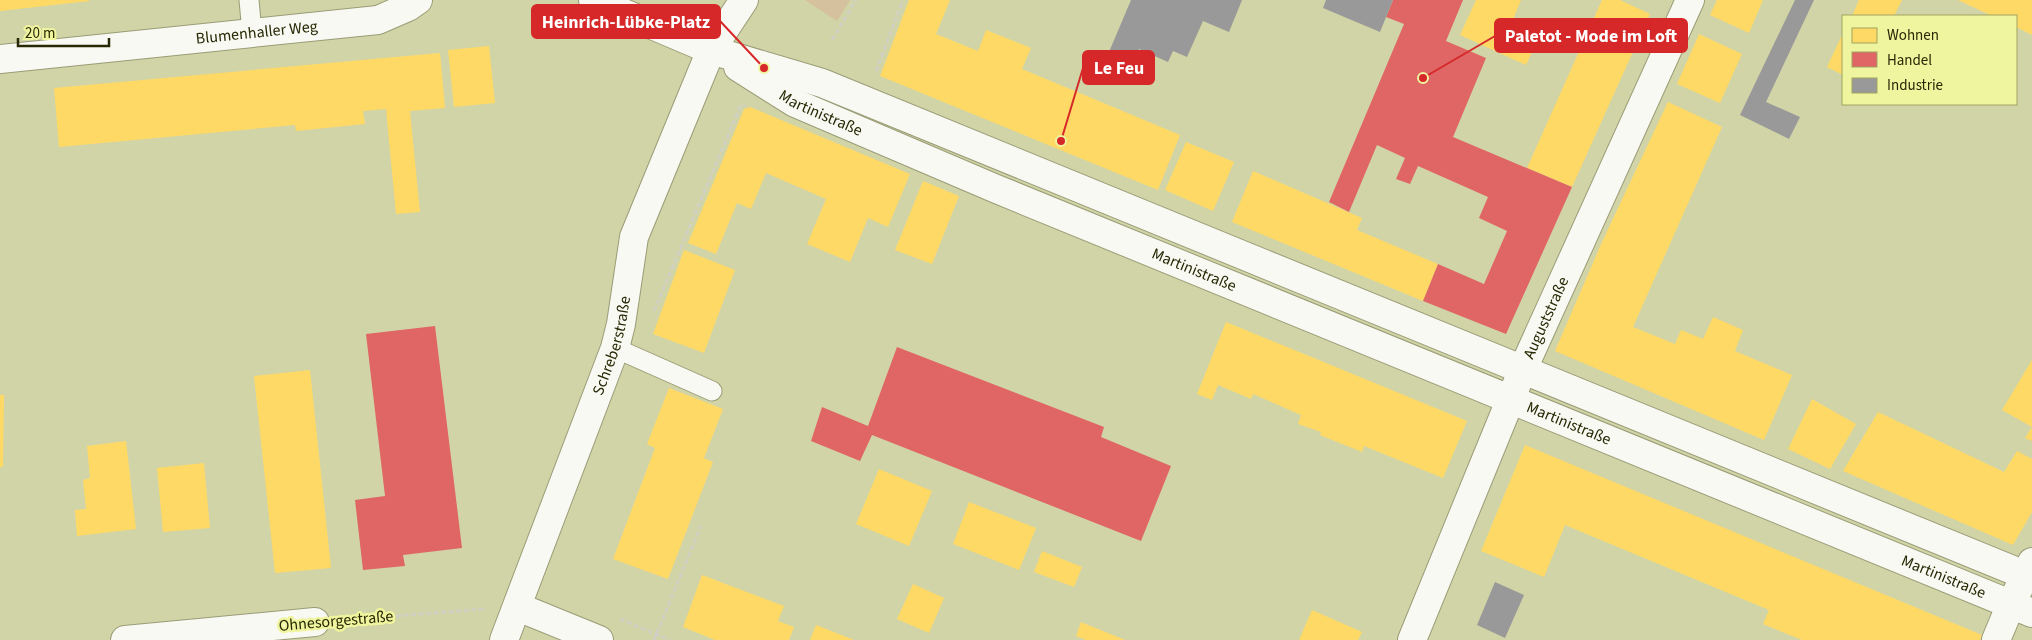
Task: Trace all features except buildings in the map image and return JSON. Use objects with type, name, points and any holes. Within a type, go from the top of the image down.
[{"type":"main road","name":"Blumenhaller Weg","points":[[0,59],[378,20],[408,7],[418,0]]},
{"type":"main road","points":[[593,0],[711,50]]},
{"type":"main road","name":"Schreberstraße","points":[[504,640],[615,348],[621,324],[634,237],[711,50],[744,0]]},
{"type":"main road","name":"Auguststraße","points":[[1412,640],[1523,369],[1690,0]]},
{"type":"main road","name":"Martinistraße","points":[[711,50],[806,77],[1213,244],[2030,572]]},
{"type":"main road","name":"Martinistraße","points":[[711,50],[795,103],[994,188],[2021,608]]},
{"type":"main road","points":[[1996,640],[2021,608],[2030,572]]},
{"type":"main road","points":[[518,607],[599,640]]},
{"type":"main road","name":"Ohnesorgestraße","points":[[125,640],[316,622]]},
{"type":"lane","points":[[249,0],[252,33]]},
{"type":"lane","points":[[994,188],[1006,159]]},
{"type":"lane","points":[[1201,274],[1213,244]]},
{"type":"lane","points":[[615,348],[712,391]]},
{"type":"path","points":[[832,40],[856,0]]},
{"type":"path","points":[[876,71],[903,0]]},
{"type":"path","points":[[654,640],[701,526]]},
{"type":"path","name":"Ohnesorgestraße","points":[[316,622],[518,607]]},
{"type":"shaded area","points":[[805,0],[850,0],[837,21]]},
{"type":"place","name":"Heinrich-Lübke-Platz","points":[[764,68]]},
{"type":"place","name":"Paletot - Mode im Loft","points":[[1423,78]]},
{"type":"place","name":"Le Feu","points":[[1061,141]]}]
